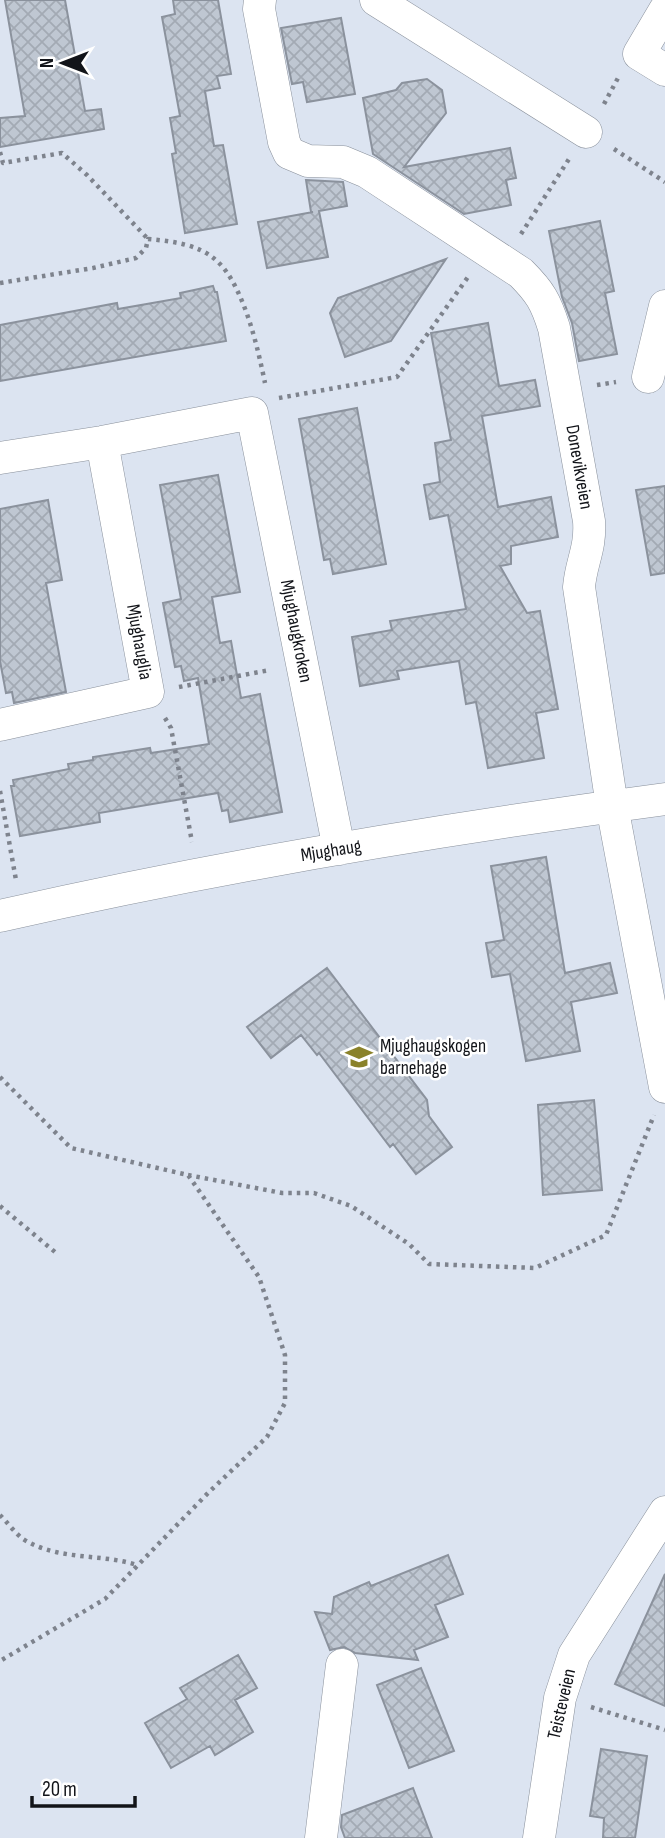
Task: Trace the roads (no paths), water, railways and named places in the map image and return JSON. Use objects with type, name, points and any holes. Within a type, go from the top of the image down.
[{"type":"street","name":"Donevikveien","points":[[260,0],[259,9],[284,142],[289,152],[309,161],[343,162],[368,172],[521,273],[547,304],[589,521],[590,539],[580,573],[579,587],[660,1100]]},
{"type":"street","points":[[376,0],[586,132]]},
{"type":"street","points":[[665,10],[639,54],[665,69]]},
{"type":"street","points":[[648,377],[665,306]]},
{"type":"street","name":"Mjughaugkroken","points":[[102,442],[260,406],[302,664],[340,849]]},
{"type":"street","points":[[0,458],[102,442]]},
{"type":"street","name":"Mjughauglia","points":[[0,725],[148,692],[102,442]]},
{"type":"street","name":"Mjughaug","points":[[10,914],[199,873],[665,799]]},
{"type":"street","name":"Teisteveien","points":[[539,1838],[561,1698],[574,1655],[665,1512]]},
{"type":"street","points":[[321,1838],[342,1665]]},
{"type":"place","name":"Mjughaugskogen barnehage","points":[[359,1057]]}]
